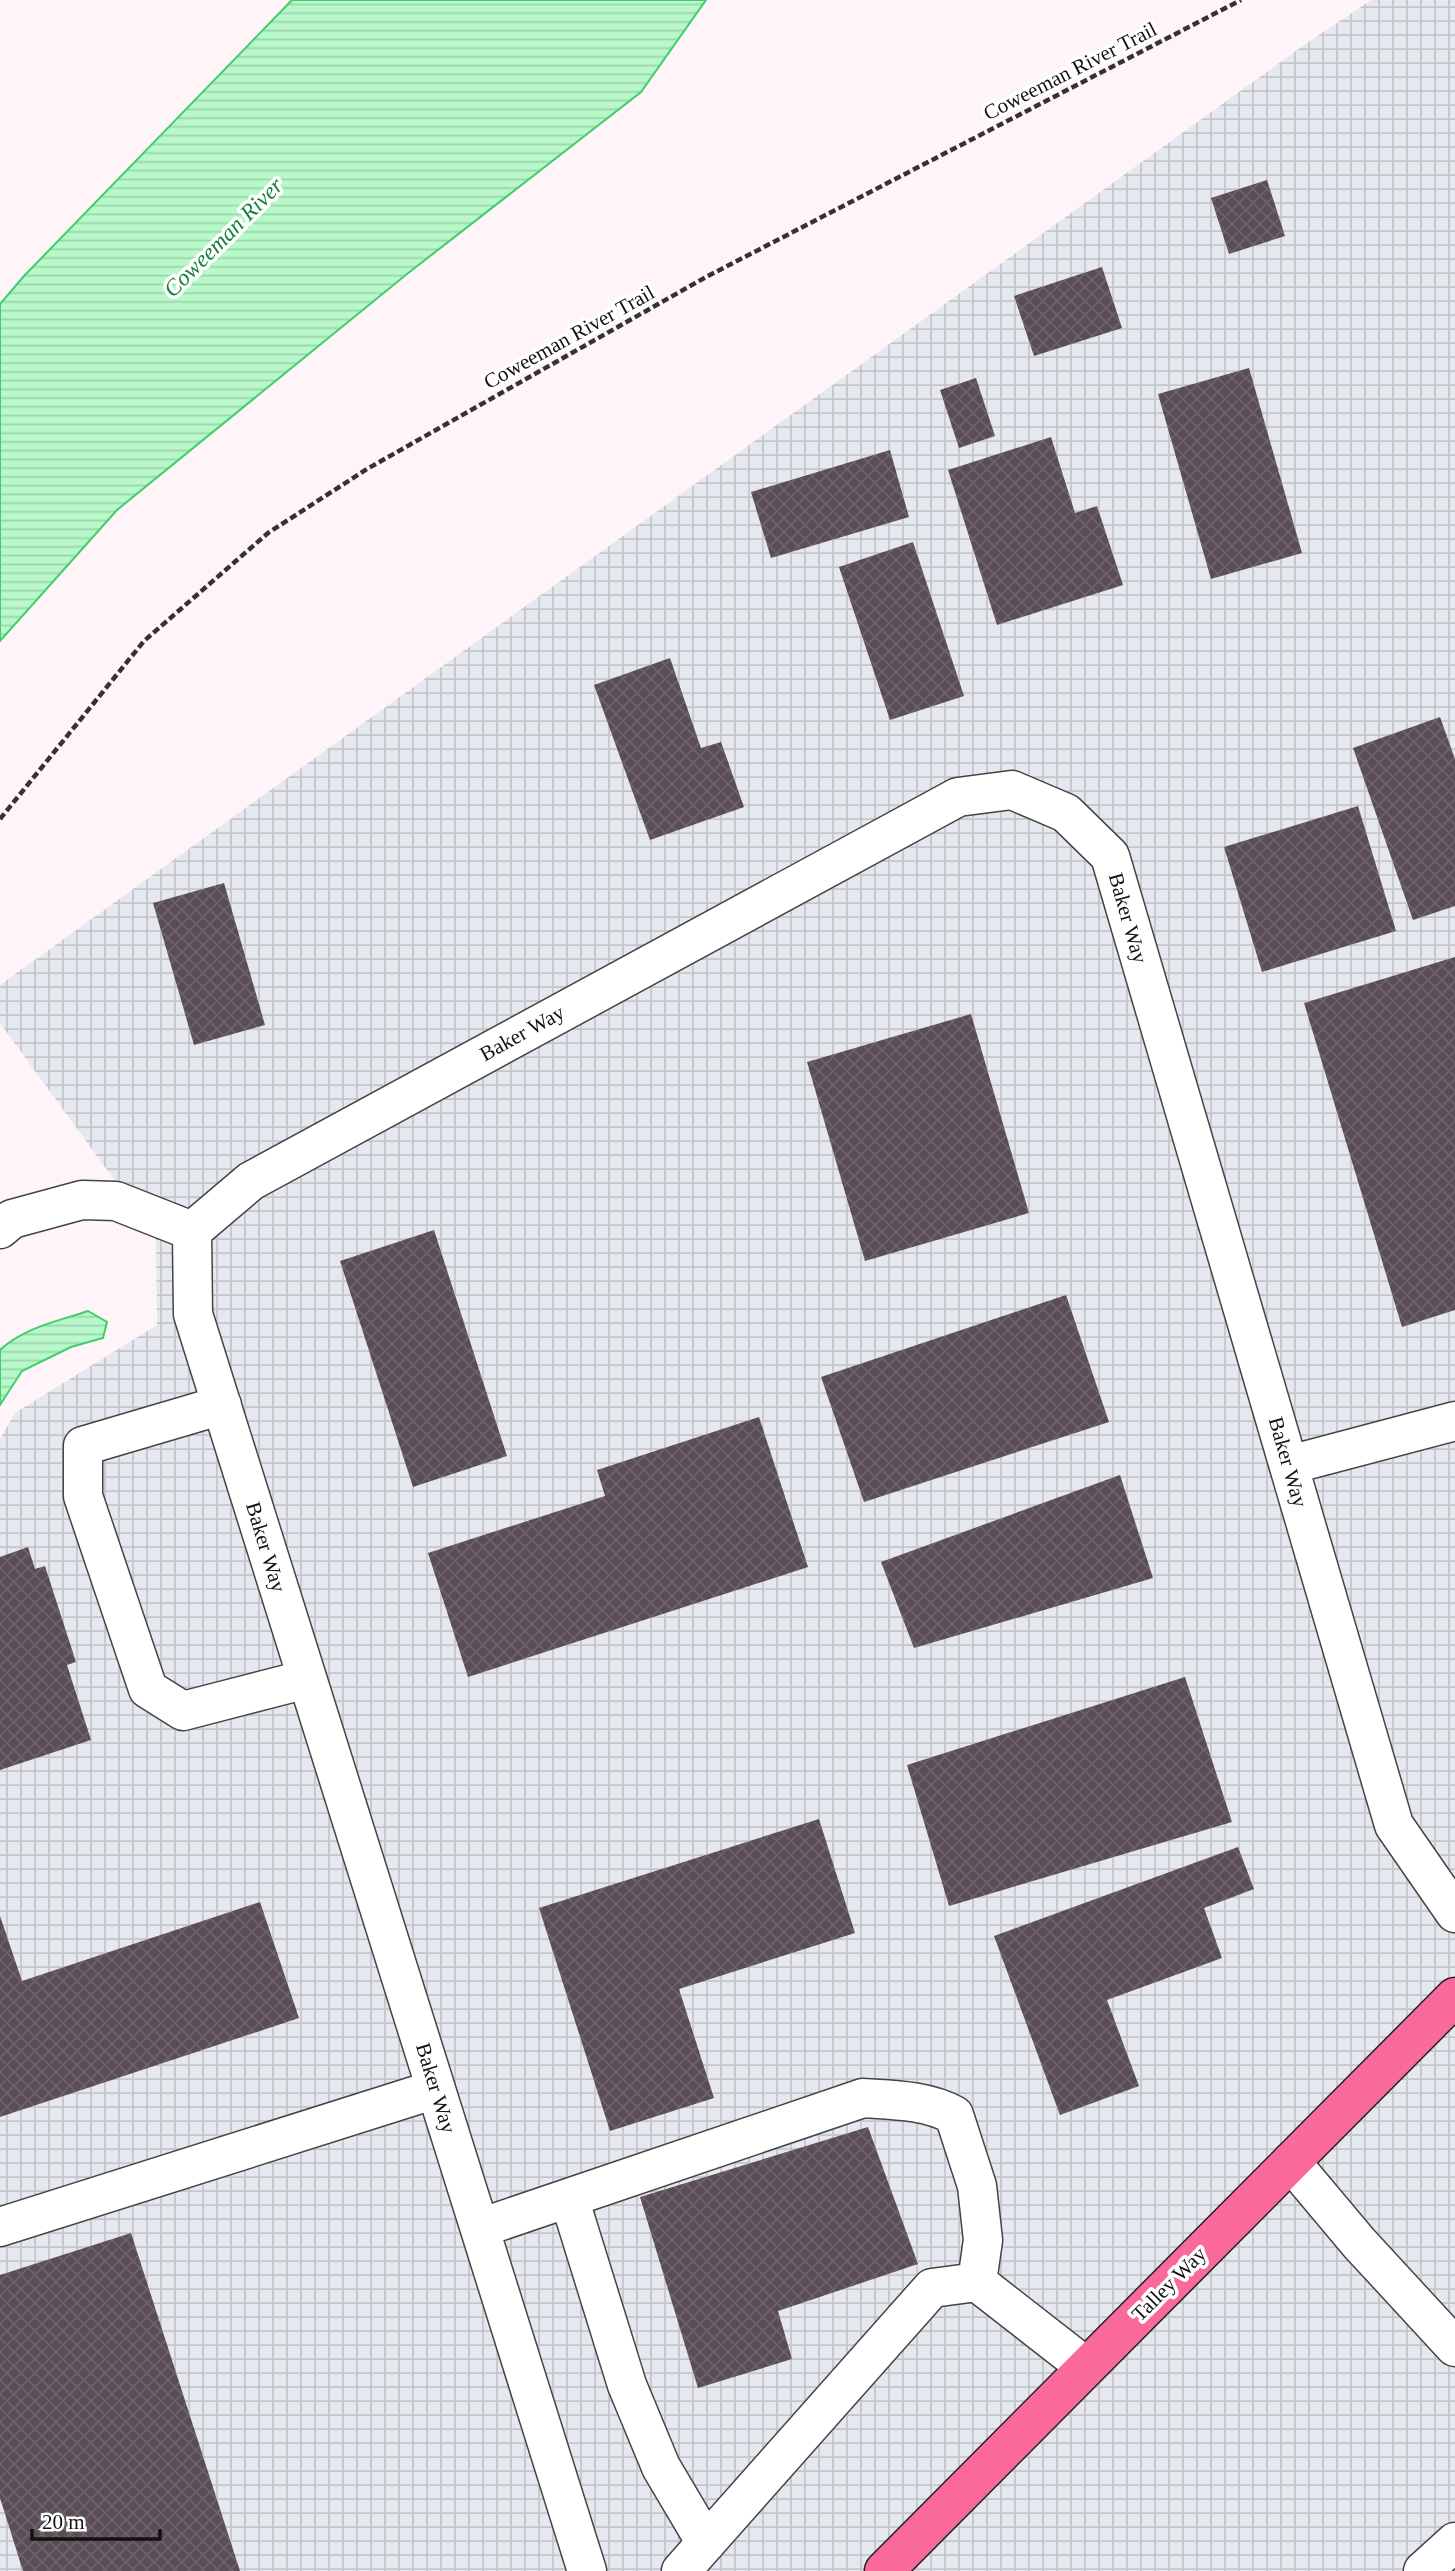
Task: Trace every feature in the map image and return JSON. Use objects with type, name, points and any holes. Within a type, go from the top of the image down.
[{"type":"main road","name":"Talley Way","points":[[889,2569],[1455,1997]]},
{"type":"street","name":"Baker Way","points":[[587,2571],[192,1314],[192,1231],[251,1181],[958,797],[1012,790],[1066,813],[1110,856],[1394,1825],[1455,1913]]},
{"type":"street","points":[[0,1229],[12,1219],[82,1200],[116,1201],[192,1231]]},
{"type":"street","points":[[222,1405],[83,1446],[83,1496],[148,1689],[183,1711],[307,1679]]},
{"type":"street","points":[[1289,1465],[1455,1421]]},
{"type":"street","points":[[0,2227],[436,2090]]},
{"type":"street","points":[[480,2228],[863,2098],[900,2100],[940,2107],[954,2115],[977,2186],[983,2240],[977,2282]]},
{"type":"street","points":[[1291,2162],[1359,2243],[1455,2347]]},
{"type":"street","points":[[569,2198],[627,2385],[661,2467],[706,2543]]},
{"type":"street","points":[[681,2571],[932,2288],[977,2282],[1087,2367]]},
{"type":"street","points":[[1423,2571],[1455,2542]]},
{"type":"path","name":"Coweeman River Trail","points":[[0,819],[144,641],[268,533],[366,469],[706,277],[1241,0]]},
{"type":"shaded area","points":[[1371,0],[1455,0],[1455,2571],[0,2571],[0,1439],[15,1413],[157,1325],[156,1237],[0,1023],[0,985],[1307,43]]},
{"type":"water","name":"Coweeman River","points":[[292,0],[706,0],[641,92],[407,274],[117,510],[0,641],[0,304]]},
{"type":"water","points":[[88,1311],[107,1322],[103,1338],[71,1347],[22,1371],[0,1405],[0,1350],[30,1331]]},
{"type":"building","points":[[1267,180],[1285,236],[1229,254],[1211,198]]},
{"type":"building","points":[[1102,267],[1122,328],[1034,356],[1014,296]]},
{"type":"building","points":[[1249,368],[1302,553],[1211,579],[1158,394]]},
{"type":"building","points":[[976,378],[995,436],[959,448],[940,390]]},
{"type":"building","points":[[1051,437],[1075,513],[1097,506],[1123,585],[997,625],[948,470]]},
{"type":"building","points":[[890,450],[909,517],[771,558],[751,492]]},
{"type":"building","points":[[913,542],[964,696],[890,720],[839,567]]},
{"type":"building","points":[[670,658],[701,748],[721,742],[744,807],[650,840],[594,685]]},
{"type":"building","points":[[1440,717],[1455,759],[1455,906],[1413,920],[1353,748]]},
{"type":"building","points":[[1358,806],[1396,931],[1262,972],[1224,847]]},
{"type":"building","points":[[224,883],[265,1025],[194,1045],[153,903]]},
{"type":"building","points":[[1455,957],[1455,1310],[1402,1327],[1304,1003]]},
{"type":"building","points":[[971,1014],[1029,1213],[865,1261],[807,1062]]},
{"type":"building","points":[[434,1230],[507,1456],[413,1487],[340,1261]]},
{"type":"building","points":[[1066,1295],[1109,1422],[864,1502],[821,1377]]},
{"type":"building","points":[[759,1417],[808,1567],[468,1677],[428,1553],[605,1496],[597,1470]]},
{"type":"building","points":[[1120,1475],[1153,1578],[914,1648],[881,1562]]},
{"type":"building","points":[[28,1547],[35,1569],[45,1566],[76,1662],[67,1665],[91,1740],[0,1770],[0,1557]]},
{"type":"building","points":[[1185,1677],[1232,1822],[949,1906],[907,1765]]},
{"type":"building","points":[[819,1819],[855,1933],[679,1989],[714,2098],[610,2131],[539,1908]]},
{"type":"building","points":[[1238,1847],[1254,1889],[1204,1908],[1222,1958],[1107,2000],[1139,2086],[1060,2115],[994,1936]]},
{"type":"building","points":[[260,1902],[299,2018],[0,2117],[0,1916],[22,1981]]},
{"type":"building","points":[[868,2127],[918,2264],[778,2311],[792,2359],[698,2388],[640,2197]]},
{"type":"building","points":[[131,2233],[240,2571],[23,2571],[0,2498],[0,2275]]}]
